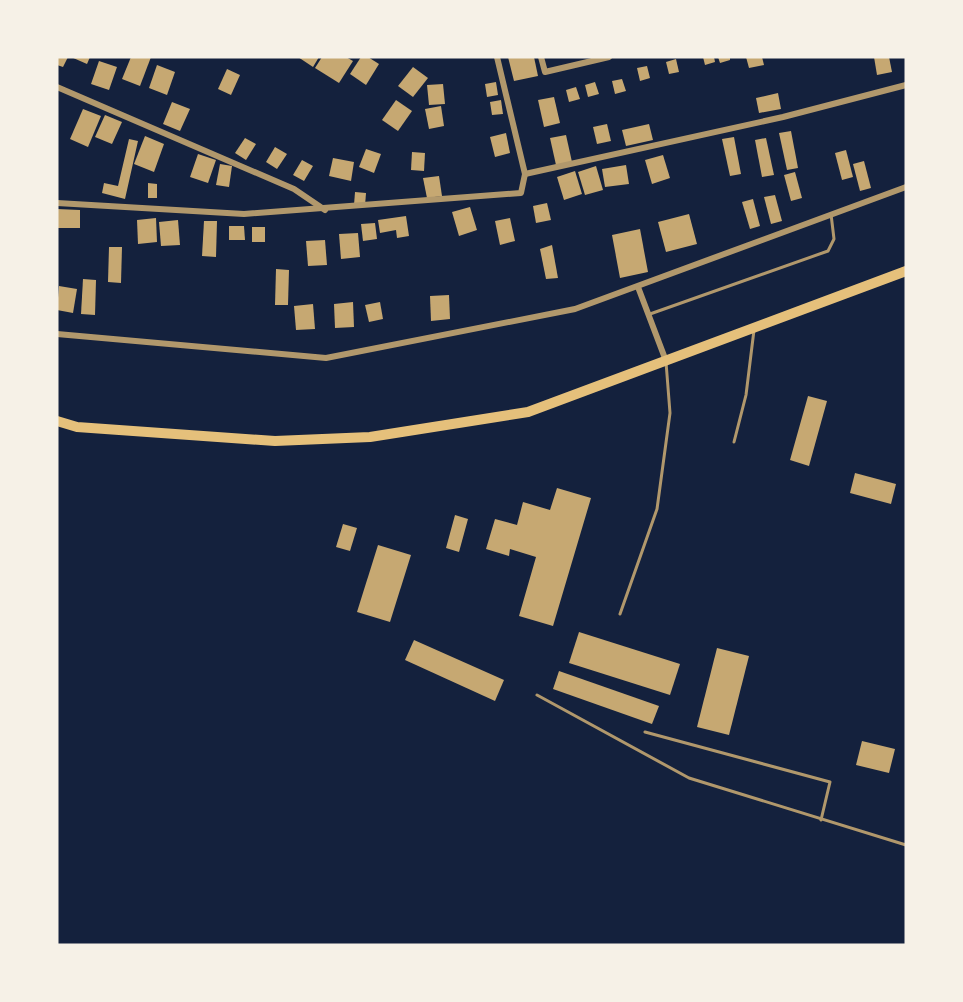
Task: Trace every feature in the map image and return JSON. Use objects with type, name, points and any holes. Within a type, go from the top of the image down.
[{"type":"main road","points":[[57,421],[77,427],[275,441],[370,437],[528,412],[906,271]]},
{"type":"street","points":[[57,203],[244,214],[325,210],[521,193],[525,174],[497,57]]},
{"type":"street","points":[[541,57],[545,72],[609,57]]},
{"type":"street","points":[[525,174],[783,117],[906,85]]},
{"type":"street","points":[[57,87],[294,189],[325,210]]},
{"type":"street","points":[[57,334],[326,358],[575,309],[906,186]]},
{"type":"street","points":[[638,286],[666,361]]},
{"type":"lane","points":[[648,314],[828,251],[834,239],[831,214]]},
{"type":"lane","points":[[734,442],[746,395],[754,328]]},
{"type":"lane","points":[[620,614],[657,509],[670,413],[666,361]]},
{"type":"lane","points":[[537,695],[689,778],[906,845]]},
{"type":"lane","points":[[645,732],[830,782],[821,820]]},
{"type":"building","points":[[57,57],[68,57],[63,67],[57,65]]},
{"type":"building","points":[[71,57],[90,57],[87,64]]},
{"type":"building","points":[[131,57],[151,57],[140,86],[122,79]]},
{"type":"building","points":[[298,57],[319,57],[313,67]]},
{"type":"building","points":[[322,57],[346,57],[353,61],[339,83],[315,68]]},
{"type":"building","points":[[361,57],[368,57],[379,64],[366,85],[350,74]]},
{"type":"building","points":[[508,57],[534,57],[538,76],[514,81]]},
{"type":"building","points":[[703,57],[714,57],[715,62],[705,65]]},
{"type":"building","points":[[718,57],[730,57],[730,60],[720,63]]},
{"type":"building","points":[[746,57],[762,57],[764,65],[749,68]]},
{"type":"building","points":[[874,57],[889,57],[892,72],[877,75]]},
{"type":"building","points":[[676,59],[679,72],[669,74],[666,62]]},
{"type":"building","points":[[99,61],[117,67],[109,90],[91,84]]},
{"type":"building","points":[[157,65],[175,72],[167,95],[149,88]]},
{"type":"building","points":[[647,66],[650,78],[640,81],[637,68]]},
{"type":"building","points":[[413,67],[428,78],[413,97],[398,86]]},
{"type":"building","points":[[227,69],[240,75],[231,95],[218,89]]},
{"type":"building","points":[[622,79],[626,91],[615,94],[612,81]]},
{"type":"building","points":[[496,82],[498,95],[487,97],[485,84]]},
{"type":"building","points":[[595,82],[599,94],[588,97],[585,85]]},
{"type":"building","points":[[443,84],[445,104],[429,105],[427,85]]},
{"type":"building","points":[[576,87],[580,99],[569,102],[566,90]]},
{"type":"building","points":[[778,93],[781,109],[759,113],[756,98]]},
{"type":"building","points":[[554,97],[560,123],[544,127],[538,100]]},
{"type":"building","points":[[396,100],[412,111],[398,131],[382,120]]},
{"type":"building","points":[[501,100],[503,114],[492,115],[490,102]]},
{"type":"building","points":[[172,102],[190,109],[180,131],[163,124]]},
{"type":"building","points":[[441,106],[444,126],[429,129],[425,109]]},
{"type":"building","points":[[83,109],[101,116],[88,147],[70,139]]},
{"type":"building","points":[[105,115],[122,122],[112,144],[95,137]]},
{"type":"building","points":[[607,124],[611,141],[597,144],[593,127]]},
{"type":"building","points":[[649,124],[653,140],[626,146],[622,130]]},
{"type":"building","points":[[791,131],[798,168],[787,170],[779,133]]},
{"type":"building","points":[[506,133],[510,153],[495,157],[490,137]]},
{"type":"building","points":[[566,135],[572,162],[556,165],[550,138]]},
{"type":"building","points":[[145,136],[164,144],[154,172],[134,164]]},
{"type":"building","points":[[734,137],[741,174],[730,176],[722,139]]},
{"type":"building","points":[[245,138],[256,144],[246,160],[235,153]]},
{"type":"building","points":[[766,138],[774,175],[762,177],[755,140]]},
{"type":"building","points":[[129,139],[138,141],[125,199],[102,193],[104,183],[118,186]]},
{"type":"building","points":[[275,147],[287,154],[277,169],[266,162]]},
{"type":"building","points":[[366,149],[381,154],[374,173],[359,167]]},
{"type":"building","points":[[846,150],[853,177],[842,180],[835,153]]},
{"type":"building","points":[[412,152],[425,153],[424,171],[411,170]]},
{"type":"building","points":[[198,154],[216,160],[208,183],[190,177]]},
{"type":"building","points":[[663,155],[670,178],[652,184],[645,160]]},
{"type":"building","points":[[333,158],[354,162],[351,181],[329,176]]},
{"type":"building","points":[[302,160],[313,166],[304,181],[293,175]]},
{"type":"building","points":[[864,161],[871,188],[860,191],[853,164]]},
{"type":"building","points":[[220,164],[232,166],[229,187],[216,185]]},
{"type":"building","points":[[626,165],[629,184],[605,187],[602,169]]},
{"type":"building","points":[[596,166],[603,190],[585,195],[578,172]]},
{"type":"building","points":[[575,171],[582,194],[564,200],[557,177]]},
{"type":"building","points":[[795,172],[802,198],[791,201],[784,175]]},
{"type":"building","points":[[439,176],[442,196],[427,198],[423,178]]},
{"type":"building","points":[[148,183],[157,184],[157,198],[148,198]]},
{"type":"building","points":[[355,192],[366,193],[365,206],[354,205]]},
{"type":"building","points":[[775,195],[782,221],[771,224],[764,197]]},
{"type":"building","points":[[753,199],[760,226],[750,229],[742,202]]},
{"type":"building","points":[[547,203],[551,220],[536,223],[533,206]]},
{"type":"building","points":[[470,207],[477,230],[459,236],[452,212]]},
{"type":"building","points":[[57,209],[80,210],[80,228],[57,228]]},
{"type":"building","points":[[689,214],[697,244],[666,252],[658,222]]},
{"type":"building","points":[[406,216],[409,236],[397,238],[396,230],[380,233],[378,220]]},
{"type":"building","points":[[156,218],[157,242],[138,244],[137,220]]},
{"type":"building","points":[[510,218],[515,241],[500,245],[495,221]]},
{"type":"building","points":[[178,220],[180,245],[161,246],[159,222]]},
{"type":"building","points":[[204,221],[217,221],[216,257],[202,256]]},
{"type":"building","points":[[375,223],[377,239],[363,241],[361,224]]},
{"type":"building","points":[[229,226],[244,226],[245,240],[229,240]]},
{"type":"building","points":[[252,227],[265,227],[265,242],[252,242]]},
{"type":"building","points":[[640,229],[648,272],[620,278],[612,235]]},
{"type":"building","points":[[358,233],[360,257],[341,259],[339,234]]},
{"type":"building","points":[[325,240],[327,265],[308,266],[306,241]]},
{"type":"building","points":[[552,245],[558,278],[546,279],[540,249]]},
{"type":"building","points":[[109,247],[122,247],[121,283],[108,282]]},
{"type":"building","points":[[276,269],[289,270],[288,305],[275,305]]},
{"type":"building","points":[[83,279],[96,280],[95,315],[81,314]]},
{"type":"building","points":[[59,286],[77,289],[73,313],[57,310]]},
{"type":"building","points":[[449,295],[450,319],[431,321],[430,296]]},
{"type":"building","points":[[353,302],[354,327],[335,328],[334,304]]},
{"type":"building","points":[[380,302],[383,319],[369,322],[365,305]]},
{"type":"building","points":[[313,304],[315,329],[296,330],[294,306]]},
{"type":"building","points":[[808,396],[827,401],[809,466],[790,460]]},
{"type":"building","points":[[855,473],[896,484],[891,504],[850,493]]},
{"type":"building","points":[[557,488],[591,498],[553,626],[519,616],[536,557],[510,549],[509,556],[486,549],[495,519],[517,525],[523,502],[550,510]]},
{"type":"building","points":[[455,515],[468,519],[459,552],[446,548]]},
{"type":"building","points":[[343,524],[357,528],[350,551],[336,547]]},
{"type":"building","points":[[378,545],[411,555],[390,622],[357,612]]},
{"type":"building","points":[[579,632],[680,664],[670,695],[569,663]]},
{"type":"building","points":[[414,640],[504,680],[495,701],[405,660]]},
{"type":"building","points":[[717,648],[749,656],[729,735],[697,727]]},
{"type":"building","points":[[559,671],[659,706],[652,724],[553,689]]},
{"type":"building","points":[[862,741],[895,749],[889,773],[856,765]]}]
